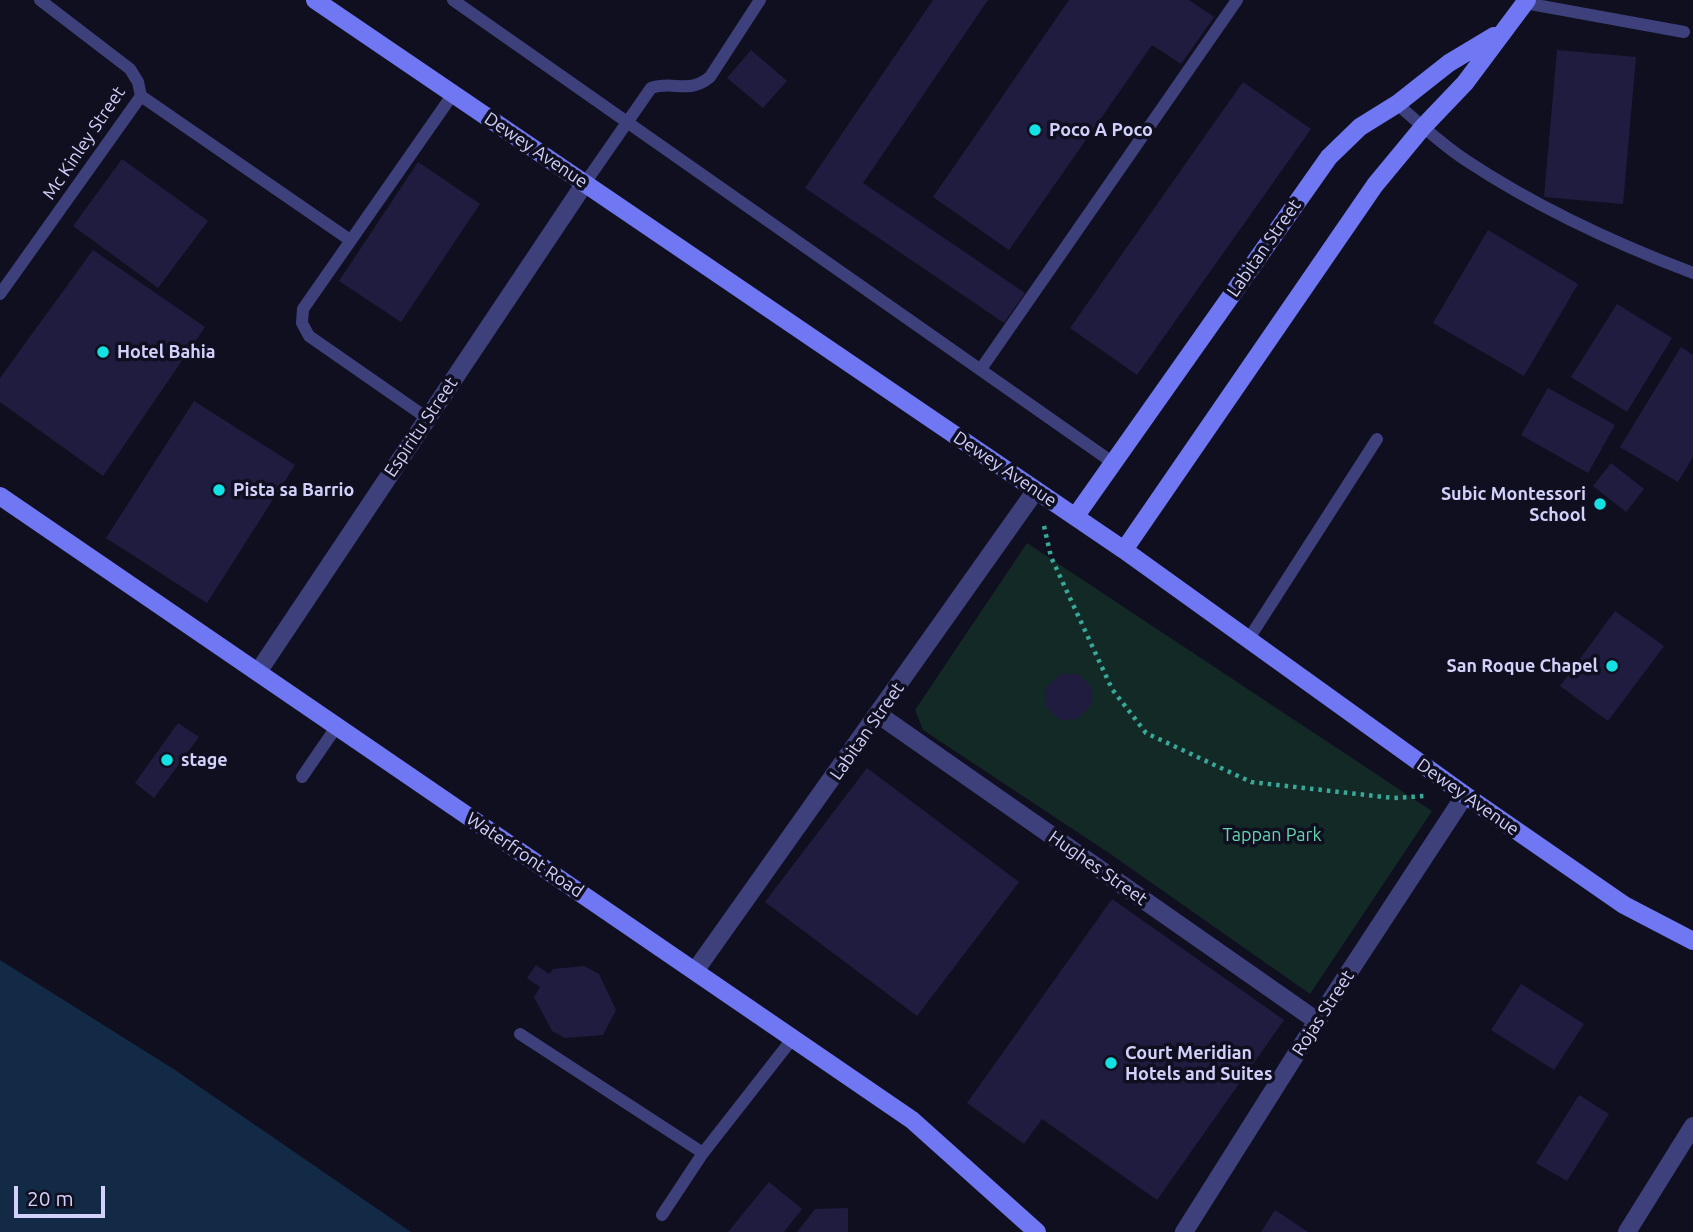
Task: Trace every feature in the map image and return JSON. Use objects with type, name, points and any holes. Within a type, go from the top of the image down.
[{"type":"main road","name":"Dewey Avenue","points":[[315,0],[1124,550],[1465,795],[1624,905],[1693,941]]},
{"type":"main road","name":"Labitan Street","points":[[1124,550],[1375,186],[1423,127],[1465,83],[1526,1]]},
{"type":"main road","name":"Labitan Street","points":[[1075,517],[1329,157],[1360,127],[1396,104],[1449,63],[1503,30]]},
{"type":"main road","name":"Waterfront Road","points":[[0,496],[912,1120],[1037,1232]]},
{"type":"street","name":"Espiritu Street","points":[[258,672],[585,183]]},
{"type":"street","name":"Labitan Street","points":[[695,971],[1036,490]]},
{"type":"street","name":"Hughes Street","points":[[879,715],[1317,1021]]},
{"type":"street","name":"Rojas Street","points":[[1185,1232],[1317,1021],[1465,795]]},
{"type":"street","points":[[1627,1232],[1693,1126]]},
{"type":"lane","name":"Mc Kinley Street","points":[[0,294],[141,96],[138,82],[130,69],[40,0]]},
{"type":"lane","points":[[453,0],[1112,462]]},
{"type":"lane","points":[[585,183],[651,88],[662,85],[700,85],[710,77],[760,0]]},
{"type":"lane","points":[[981,369],[1237,0]]},
{"type":"lane","points":[[1526,1],[1684,32]]},
{"type":"lane","points":[[427,418],[309,336],[302,323],[303,309],[453,94]]},
{"type":"lane","points":[[141,96],[350,240]]},
{"type":"lane","points":[[1396,104],[1466,161],[1566,219],[1633,250],[1693,273]]},
{"type":"lane","points":[[1248,640],[1377,439]]},
{"type":"lane","points":[[302,777],[337,726]]},
{"type":"lane","points":[[520,1034],[703,1153]]},
{"type":"lane","points":[[662,1215],[703,1153],[793,1038]]},
{"type":"path","points":[[1036,490],[1051,556],[1112,689],[1146,733],[1251,782],[1393,798],[1465,795]]},
{"type":"green space","name":"Tappan Park","points":[[1027,543],[1432,811],[1310,994],[1109,853],[923,730],[915,710]]},
{"type":"water","points":[[0,960],[175,1070],[411,1232],[0,1232]]},
{"type":"building","points":[[933,0],[988,0],[863,183],[1025,293],[1004,323],[805,188]]},
{"type":"building","name":"Poco A Poco","points":[[1069,0],[1189,0],[1214,17],[1181,64],[1152,45],[1009,250],[933,197]]},
{"type":"building","points":[[751,50],[787,81],[763,108],[727,78]]},
{"type":"building","points":[[1557,50],[1636,57],[1623,204],[1544,197]]},
{"type":"building","points":[[1243,82],[1311,129],[1137,375],[1070,328]]},
{"type":"building","points":[[122,159],[208,221],[158,288],[73,226]]},
{"type":"building","points":[[418,162],[480,204],[401,322],[339,281]]},
{"type":"building","points":[[1488,230],[1578,284],[1524,376],[1433,323]]},
{"type":"building","name":"Hotel Bahia","points":[[93,250],[205,327],[103,476],[0,402],[0,378]]},
{"type":"building","points":[[1617,304],[1672,338],[1627,412],[1571,377]]},
{"type":"building","points":[[1681,347],[1693,355],[1693,457],[1678,482],[1620,447]]},
{"type":"building","points":[[1548,388],[1615,425],[1588,473],[1521,435]]},
{"type":"building","points":[[194,401],[295,465],[207,603],[106,538]]},
{"type":"building","points":[[1611,463],[1644,489],[1626,512],[1593,486]]},
{"type":"building","name":"San Roque Chapel","points":[[1615,611],[1664,646],[1608,721],[1560,686]]},
{"type":"building","points":[[1061,674],[1078,674],[1092,687],[1092,704],[1077,719],[1060,720],[1046,707],[1045,688]]},
{"type":"building","name":"stage","points":[[178,723],[199,737],[154,798],[135,783]]},
{"type":"building","points":[[867,768],[1019,882],[917,1016],[765,902]]},
{"type":"building","points":[[1112,899],[1284,1020],[1157,1200],[1042,1119],[1024,1144],[967,1103]]},
{"type":"building","points":[[536,965],[549,974],[553,969],[584,966],[599,974],[616,1010],[603,1035],[565,1038],[552,1031],[534,997],[540,987],[527,978]]},
{"type":"building","points":[[1521,984],[1584,1024],[1554,1070],[1491,1030]]},
{"type":"building","points":[[1579,1095],[1609,1114],[1567,1181],[1536,1163]]},
{"type":"building","points":[[769,1182],[802,1209],[784,1232],[728,1232]]},
{"type":"building","points":[[848,1208],[848,1232],[797,1232],[815,1209]]},
{"type":"building","points":[[1275,1210],[1308,1232],[1261,1232]]},
{"type":"place","name":"Poco A Poco","points":[[1035,130]]},
{"type":"place","name":"Hotel Bahia","points":[[103,352]]},
{"type":"place","name":"Pista sa Barrio","points":[[219,490]]},
{"type":"place","name":"Subic Montessori School","points":[[1600,504]]},
{"type":"place","name":"San Roque Chapel","points":[[1612,666]]},
{"type":"place","name":"stage","points":[[167,760]]},
{"type":"place","name":"Court Meridian Hotels and Suites","points":[[1111,1063]]}]
